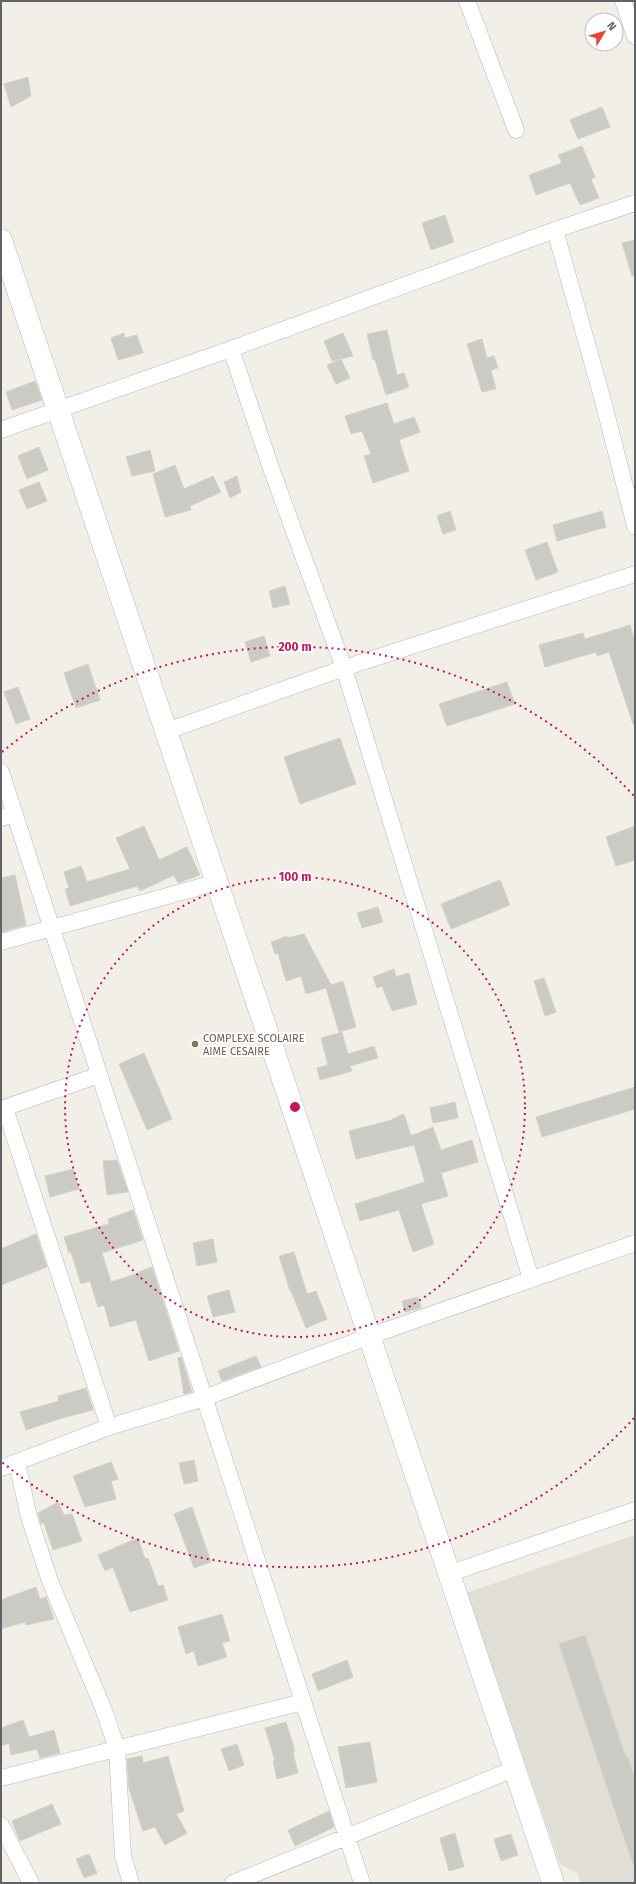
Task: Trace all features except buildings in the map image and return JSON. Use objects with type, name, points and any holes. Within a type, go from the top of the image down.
[{"type":"main road","points":[[1,240],[218,882],[448,1574],[553,1883]]},
{"type":"street","points":[[467,1],[516,130]]},
{"type":"street","points":[[623,1],[635,36]]},
{"type":"street","points":[[1,430],[58,408],[232,349],[635,202]]},
{"type":"street","points":[[555,230],[602,397],[635,526]]},
{"type":"street","points":[[232,349],[272,471],[344,668],[531,1279]]},
{"type":"street","points":[[167,731],[344,668],[635,574]]},
{"type":"street","points":[[1,772],[8,816],[52,928],[362,1883]]},
{"type":"street","points":[[1,942],[218,882]]},
{"type":"street","points":[[99,1074],[3,1108],[109,1427]]},
{"type":"street","points":[[1,1468],[109,1427],[204,1398],[370,1336],[635,1243]]},
{"type":"street","points":[[17,1463],[29,1517],[50,1581],[103,1708],[117,1748],[123,1856],[131,1883]]},
{"type":"street","points":[[448,1574],[635,1510]]},
{"type":"street","points":[[1,1778],[303,1702]]},
{"type":"street","points":[[233,1883],[514,1769]]},
{"type":"street","points":[[1,1826],[31,1883]]},
{"type":"shaded area","points":[[635,1535],[635,1883],[581,1883],[577,1873],[560,1864],[466,1593]]},
{"type":"place","name":"COMPLEXE SCOLAIRE AIME CESAIRE","points":[[195,1044]]}]
